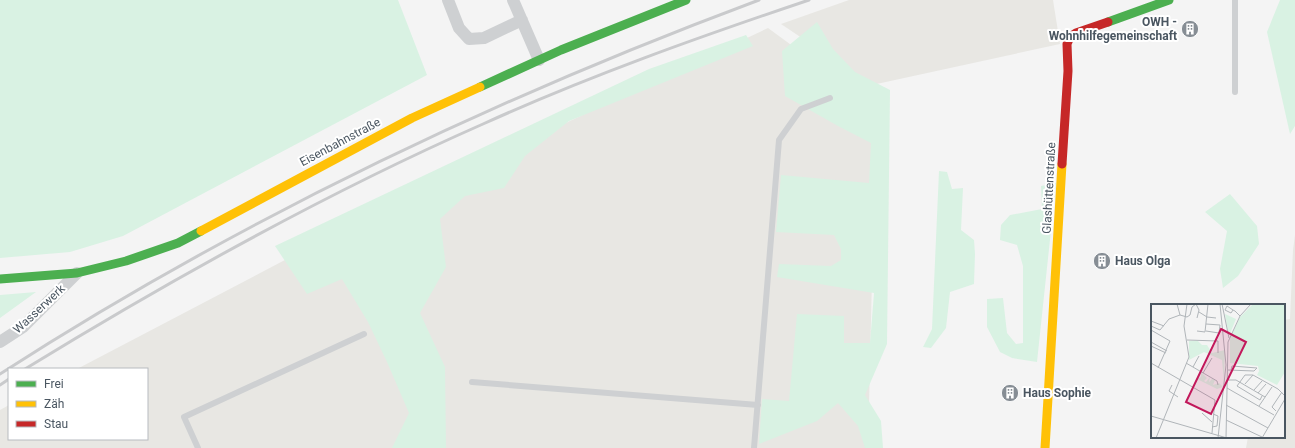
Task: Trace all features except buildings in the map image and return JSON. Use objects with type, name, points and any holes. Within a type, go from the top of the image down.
[{"type":"street","points":[[448,0],[459,28],[469,39],[484,38],[522,20]]},
{"type":"street","points":[[513,0],[539,60]]},
{"type":"street","name":"Eisenbahnstraße","points":[[0,279],[77,273],[126,261],[178,243],[412,118],[539,60],[686,0]]},
{"type":"street","name":"Glashüttenstraße","points":[[1045,448],[1067,94],[1067,44],[1070,37],[1076,33],[1169,0]]},
{"type":"street","name":"Wasserwerk","points":[[0,342],[23,327],[77,273]]},
{"type":"lane","points":[[1235,0],[1235,92]]},
{"type":"lane","points":[[754,448],[780,140],[801,109],[830,98]]},
{"type":"lane","points":[[198,448],[184,417],[364,334]]},
{"type":"lane","points":[[472,382],[758,405]]},
{"type":"shaded area","points":[[849,0],[1053,0],[1060,44],[872,85],[781,24]]},
{"type":"shaded area","points":[[768,28],[876,107],[868,448],[0,448],[0,410],[8,406],[8,440],[148,440],[148,368],[79,368],[384,208]]},
{"type":"shaded area","points":[[1295,235],[1295,448],[1246,448],[1248,438],[1285,438],[1285,320],[1290,319]]},
{"type":"green space","points":[[0,0],[398,0],[427,75],[123,236],[70,252],[0,258]]},
{"type":"green space","points":[[1280,0],[1295,0],[1295,126],[1290,134],[1267,32]]},
{"type":"green space","points":[[817,22],[833,49],[855,72],[890,90],[887,344],[865,395],[881,421],[883,448],[865,448],[858,426],[838,403],[817,421],[759,444],[762,399],[789,401],[797,314],[844,316],[844,343],[870,343],[874,293],[777,277],[779,264],[831,266],[841,260],[841,249],[834,235],[776,232],[781,175],[869,183],[871,143],[785,96],[782,51]]},
{"type":"green space","points":[[746,35],[753,46],[569,121],[525,156],[504,188],[465,196],[440,219],[446,267],[420,313],[445,367],[446,448],[392,448],[409,413],[368,322],[342,279],[307,294],[275,246],[649,69]]},
{"type":"green space","points":[[939,171],[947,172],[952,189],[963,188],[961,230],[974,240],[974,284],[950,292],[946,328],[931,348],[923,347],[932,329]]},
{"type":"green space","points":[[1056,183],[1037,362],[1012,358],[1000,352],[987,327],[987,299],[1003,298],[1007,333],[1016,344],[1023,343],[1023,266],[1017,245],[1000,240],[1001,225],[1010,215],[1042,209],[1041,186]]},
{"type":"green space","points":[[1230,194],[1257,226],[1259,244],[1238,276],[1223,288],[1220,269],[1227,231],[1205,212]]},
{"type":"green space","points":[[36,292],[0,318],[0,295]]},
{"type":"railway","points":[[10,368],[90,318],[181,265],[369,167],[465,121],[563,78],[759,0]]},
{"type":"railway","points":[[27,368],[193,270],[365,179],[424,151],[523,106],[604,73],[809,0]]},
{"type":"railway","points":[[0,374],[8,369]]},
{"type":"railway","points":[[0,385],[8,380]]},
{"type":"traffic: fast","points":[[480,87],[561,50],[686,0]]},
{"type":"traffic: fast","points":[[1108,22],[1169,0]]},
{"type":"traffic: fast","points":[[0,279],[77,273],[126,261],[178,243],[201,231]]},
{"type":"traffic: slow","points":[[201,231],[412,118],[480,87]]},
{"type":"traffic: slow","points":[[1045,448],[1062,164]]},
{"type":"traffic: jam","points":[[1062,164],[1068,71],[1067,44],[1070,37],[1076,33],[1108,22]]},
{"type":"place","name":"OWH - Wohnhilfegemeinschaft","points":[[1190,29]]},
{"type":"place","name":"Haus Olga","points":[[1102,261]]},
{"type":"place","name":"Haus Sophie","points":[[1010,393]]}]
